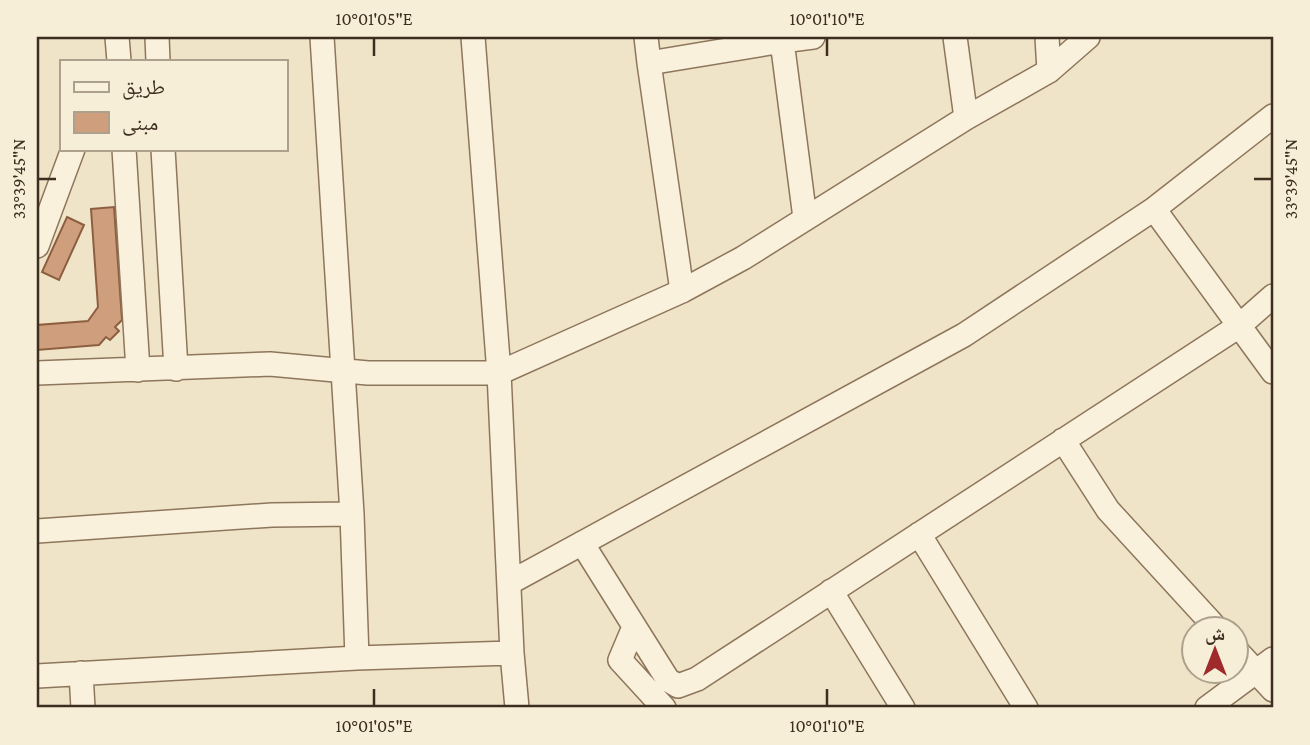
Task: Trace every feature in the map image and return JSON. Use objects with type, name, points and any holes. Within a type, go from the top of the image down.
[{"type":"street","points":[[117,37],[119,60]]},
{"type":"street","points":[[157,37],[158,60]]},
{"type":"street","points":[[322,37],[352,514],[357,658]]},
{"type":"street","points":[[473,37],[499,373],[517,708]]},
{"type":"street","points":[[646,37],[682,290]]},
{"type":"street","points":[[649,63],[813,37]]},
{"type":"street","points":[[955,37],[966,118]]},
{"type":"street","points":[[1047,37],[1049,71]]},
{"type":"street","points":[[37,373],[270,364],[342,372],[499,373],[682,290],[806,218],[966,118],[1049,71],[1088,37]]},
{"type":"street","points":[[782,41],[806,218]]},
{"type":"street","points":[[509,583],[964,335],[1153,209],[1273,117]]},
{"type":"street","points":[[37,246],[73,150]]},
{"type":"street","points":[[124,150],[138,370]]},
{"type":"street","points":[[163,150],[176,369]]},
{"type":"street","points":[[1153,209],[1273,372]]},
{"type":"street","points":[[582,543],[667,680],[678,686],[696,679],[1239,326],[1273,296]]},
{"type":"street","points":[[1063,440],[1108,510],[1206,616]]},
{"type":"street","points":[[37,531],[272,515],[352,514]]},
{"type":"street","points":[[919,534],[1026,708]]},
{"type":"street","points":[[831,591],[903,708]]},
{"type":"street","points":[[634,627],[620,660],[664,708]]},
{"type":"street","points":[[37,676],[357,658],[512,653]]},
{"type":"street","points":[[1207,708],[1265,665],[1273,690]]},
{"type":"street","points":[[81,673],[83,708]]},
{"type":"building","points":[[114,207],[122,320],[115,327],[119,331],[110,340],[106,337],[99,345],[37,350],[37,325],[88,321],[98,307],[91,209]]},
{"type":"building","points":[[67,217],[84,225],[59,280],[42,272]]}]
